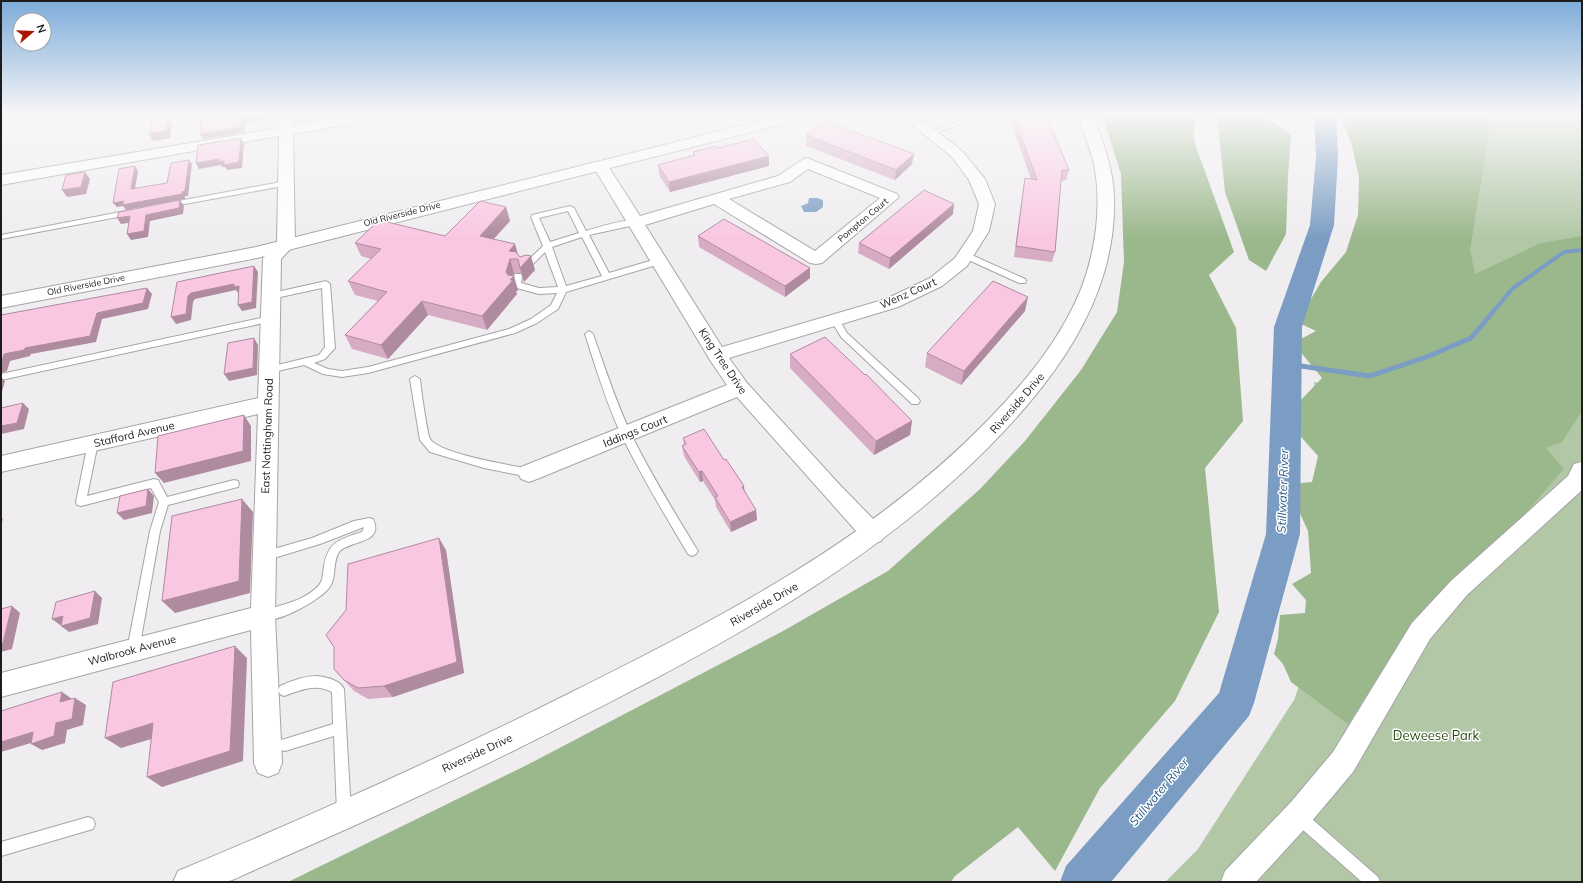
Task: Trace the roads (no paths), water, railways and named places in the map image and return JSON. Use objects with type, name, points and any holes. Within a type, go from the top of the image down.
[{"type":"main road","name":"Old Riverside Drive","points":[[1,302],[258,252],[639,156]]},
{"type":"main road","name":"Riverside Drive","points":[[189,882],[344,815],[493,747],[674,654],[802,582],[848,553],[949,474],[992,433],[1044,372],[1061,348],[1081,309],[1096,271],[1104,229],[1104,190],[1102,167],[1099,156]]},
{"type":"street","points":[[1,180],[137,156]]},
{"type":"street","points":[[286,156],[286,244]]},
{"type":"street","name":"Wenz Court","points":[[717,355],[892,303],[936,282],[960,262],[981,231],[987,204],[977,179],[959,156]]},
{"type":"street","name":"Pompton Court","points":[[636,222],[716,198],[784,178],[806,163],[891,197],[816,259],[716,198]]},
{"type":"street","name":"King Tree Drive","points":[[601,166],[717,355],[740,388],[815,473],[873,534]]},
{"type":"street","name":"East Nottingham Road","points":[[277,754],[263,616],[264,556],[272,258],[286,244]]},
{"type":"street","name":"Iddings Court","points":[[529,473],[627,435],[740,388]]},
{"type":"street","name":"Stafford Avenue","points":[[1,464],[267,404]]},
{"type":"street","points":[[1236,882],[1298,816],[1343,762],[1421,631],[1459,588],[1576,482],[1582,470]]},
{"type":"street","name":"Walbrook Avenue","points":[[1,685],[263,616]]},
{"type":"lane","points":[[163,206],[286,183]]},
{"type":"lane","points":[[305,362],[326,372],[342,374],[368,370],[512,331],[534,321],[555,307],[563,290],[535,217],[570,208],[607,277]]},
{"type":"lane","points":[[1,237],[140,210]]},
{"type":"lane","points":[[525,267],[547,246],[612,225],[636,222]]},
{"type":"lane","points":[[965,255],[1022,281]]},
{"type":"lane","points":[[518,276],[516,285],[539,291],[563,290],[660,261]]},
{"type":"lane","points":[[269,370],[322,357],[330,348],[326,284],[271,296]]},
{"type":"lane","points":[[1,377],[270,319]]},
{"type":"lane","points":[[835,320],[844,335],[916,401]]},
{"type":"lane","points":[[588,334],[616,412],[627,435],[648,477],[692,551]]},
{"type":"lane","points":[[415,379],[425,440],[434,449],[484,464],[529,473]]},
{"type":"lane","points":[[93,443],[81,502],[154,483],[164,502],[155,531],[133,650]]},
{"type":"lane","points":[[164,502],[234,484]]},
{"type":"lane","points":[[263,616],[294,606],[312,597],[323,587],[329,577],[332,552],[338,545],[366,535],[370,532],[370,525],[369,522],[364,522],[329,537],[264,556]]},
{"type":"lane","points":[[284,690],[316,680],[326,682],[338,689],[344,815]]},
{"type":"lane","points":[[277,754],[340,728]]},
{"type":"lane","points":[[1298,816],[1372,882]]},
{"type":"lane","points":[[1,849],[88,824]]},
{"type":"water","points":[[809,198],[823,200],[823,207],[816,212],[804,212],[801,206],[808,203]]},
{"type":"waterway","name":"Stillwater River","points":[[1082,882],[1235,703],[1283,534],[1288,327],[1322,225],[1327,156]]},
{"type":"waterway","points":[[1492,313],[1512,289],[1564,252],[1582,250]]},
{"type":"waterway","points":[[1287,364],[1370,376],[1429,356],[1471,338],[1493,312]]},
{"type":"park label","name":"Deweese Park","points":[[1436,735]]}]
